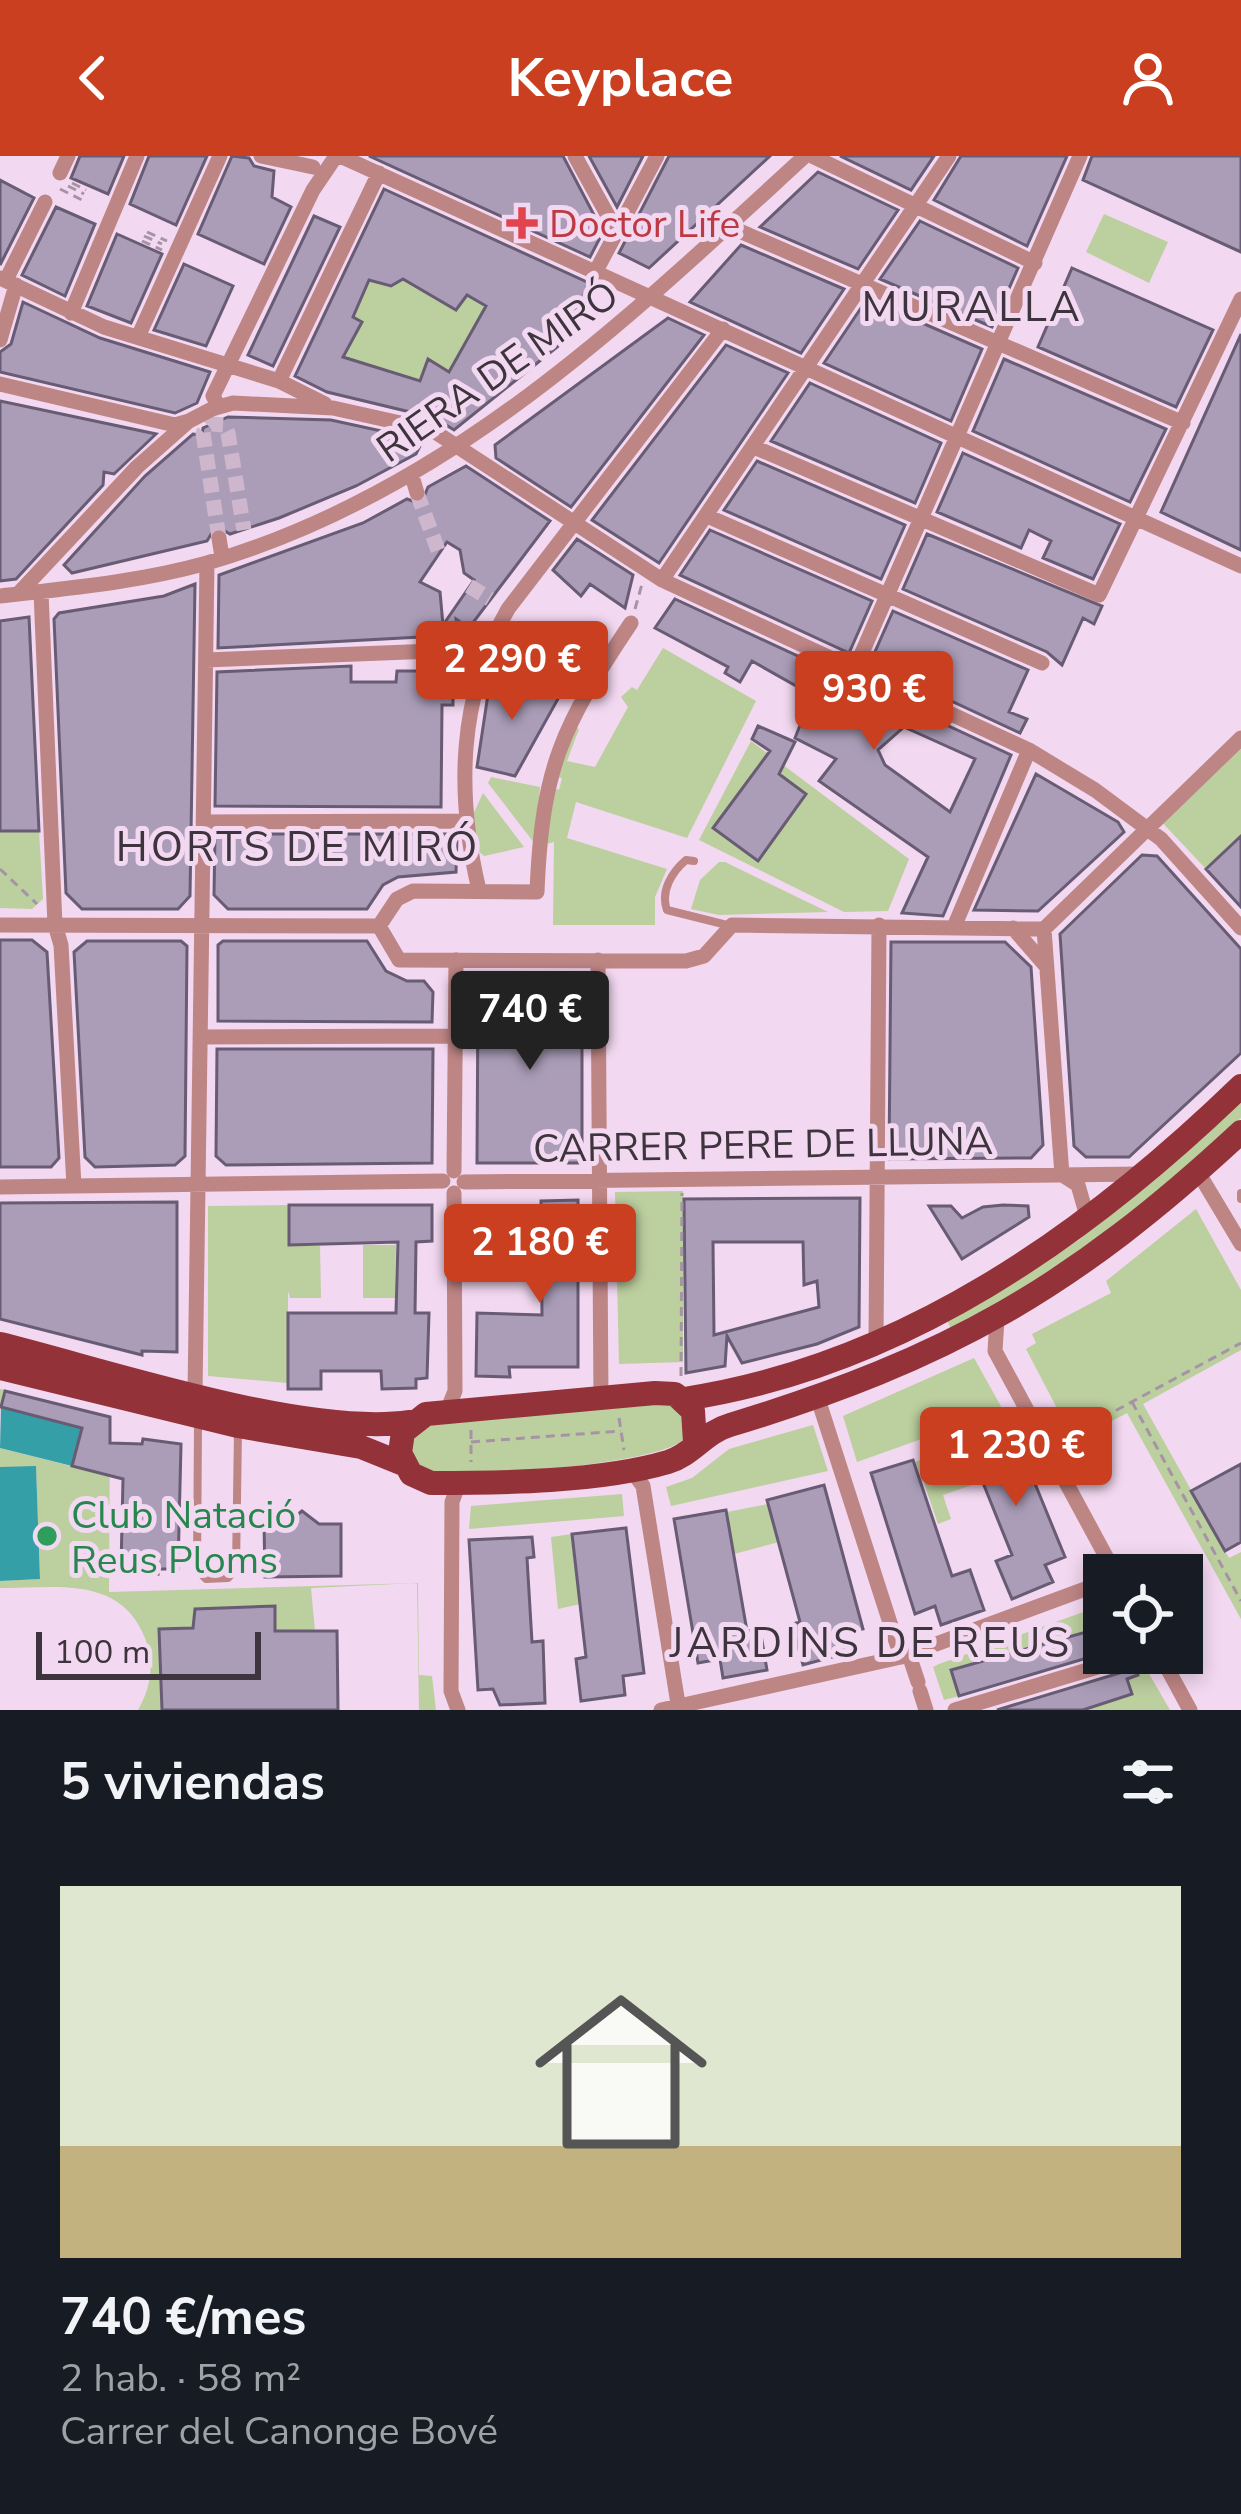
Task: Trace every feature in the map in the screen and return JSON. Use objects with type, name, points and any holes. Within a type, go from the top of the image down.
[{"type":"main road","points":[[0,1368],[196,1404],[354,1422],[410,1422],[459,1406],[609,1400],[664,1392],[682,1399],[735,1389],[876,1342],[980,1291],[1088,1220],[1241,1086]]},
{"type":"main road","points":[[0,1344],[196,1404],[238,1426],[376,1451],[404,1463],[420,1480],[455,1488],[639,1472],[682,1456],[695,1442],[723,1426],[818,1399],[998,1319],[1095,1257],[1241,1132]]},
{"type":"main road","points":[[682,1399],[696,1419],[695,1442]]},
{"type":"main road","points":[[404,1463],[400,1444],[410,1422]]},
{"type":"street","points":[[59,180],[68,156]]},
{"type":"street","points":[[71,313],[137,156]]},
{"type":"street","points":[[138,337],[172,248],[220,156]]},
{"type":"street","points":[[214,413],[214,396],[232,367],[313,190],[338,156],[1241,566]]},
{"type":"street","points":[[575,156],[617,232]]},
{"type":"street","points":[[596,271],[656,156]]},
{"type":"street","points":[[809,156],[1035,262]]},
{"type":"street","name":"RIERA DE MIRÓ","points":[[0,596],[94,588],[214,560],[325,520],[412,476],[653,298],[809,156]]},
{"type":"street","points":[[662,580],[950,156]]},
{"type":"street","points":[[854,671],[1081,156]]},
{"type":"street","points":[[270,157],[312,162],[313,190]]},
{"type":"street","points":[[279,382],[379,173]]},
{"type":"street","points":[[0,340],[7,281],[45,202]]},
{"type":"street","points":[[728,226],[1183,423]]},
{"type":"street","points":[[7,281],[71,313],[279,382],[333,408],[432,430],[662,580],[1029,750],[1149,827],[1241,928]]},
{"type":"street","points":[[754,446],[1100,595],[1241,299]]},
{"type":"street","points":[[479,890],[463,821],[469,705],[485,649],[508,609],[723,329]]},
{"type":"street","points":[[0,384],[176,425],[214,413],[333,408]]},
{"type":"street","points":[[18,594],[137,466],[189,421]]},
{"type":"street","points":[[412,476],[417,493]]},
{"type":"street","points":[[707,516],[1042,663]]},
{"type":"street","points":[[244,530],[247,548]]},
{"type":"street","points":[[196,1404],[206,659],[219,538]]},
{"type":"street","points":[[48,560],[55,925],[61,945],[74,1186]]},
{"type":"street","points":[[490,599],[508,609]]},
{"type":"street","points":[[379,926],[397,899],[413,891],[536,892],[540,821],[557,746],[583,695],[632,623]]},
{"type":"street","points":[[206,659],[485,649],[583,695]]},
{"type":"street","points":[[379,926],[398,960],[695,959],[716,946],[730,925],[1044,929],[1241,738]]},
{"type":"street","points":[[954,927],[1029,750]]},
{"type":"street","points":[[203,822],[463,821]]},
{"type":"street","points":[[0,925],[379,926]]},
{"type":"street","points":[[876,1342],[879,925]]},
{"type":"street","points":[[1013,928],[1046,966]]},
{"type":"street","points":[[1044,929],[1062,1175],[1078,1185],[1088,1220]]},
{"type":"street","points":[[456,960],[459,1406]]},
{"type":"street","points":[[598,960],[596,1180],[609,1400]]},
{"type":"street","points":[[200,1036],[455,1036]]},
{"type":"street","points":[[1198,1172],[1241,1244]]},
{"type":"street","name":"CARRER PERE DE LLUNA","points":[[0,1187],[1144,1174]]},
{"type":"street","points":[[998,1319],[995,1351],[1105,1554]]},
{"type":"street","points":[[957,1340],[995,1351]]},
{"type":"street","points":[[818,1399],[926,1710]]},
{"type":"street","points":[[639,1472],[679,1709]]},
{"type":"street","points":[[455,1488],[451,1690],[458,1710]]},
{"type":"street","points":[[661,1710],[905,1656],[1083,1590]]},
{"type":"street","points":[[955,1710],[1083,1671]]},
{"type":"street","points":[[1170,1674],[1190,1710]]},
{"type":"lane","points":[[694,861],[686,860],[673,875],[664,896],[667,910],[730,925]]},
{"type":"lane","points":[[196,1404],[197,1570],[206,1579],[228,1578],[236,1569],[238,1426]]},
{"type":"path","points":[[59,180],[84,195],[59,180]]},
{"type":"path","points":[[172,248],[144,236],[172,248]]},
{"type":"path","points":[[632,623],[646,570]]},
{"type":"path","points":[[0,869],[37,904]]},
{"type":"path","points":[[682,1179],[682,1399]]},
{"type":"path","points":[[1047,1448],[1241,1343]]},
{"type":"path","points":[[609,1400],[639,1472]]},
{"type":"path","points":[[1132,1402],[1241,1601]]},
{"type":"path","points":[[455,1488],[471,1442],[459,1406]]},
{"type":"path","points":[[471,1442],[621,1431]]},
{"type":"green space","points":[[1104,214],[1168,242],[1149,283],[1086,252]]},
{"type":"green space","points":[[403,279],[456,310],[467,295],[486,306],[449,372],[429,360],[420,381],[343,359],[362,323],[353,317],[369,280]]},
{"type":"green space","points":[[663,648],[756,701],[687,838],[576,802],[567,838],[667,869],[655,897],[655,925],[553,925],[554,842],[546,844],[551,787],[559,790],[562,778],[553,776],[572,726],[579,729],[567,761],[595,767],[628,707],[621,697],[632,687],[637,690]]},
{"type":"green space","points":[[1241,738],[1241,836],[1206,869],[1158,818]]},
{"type":"green space","points":[[751,741],[909,859],[888,911],[844,912],[699,840]]},
{"type":"green space","points":[[491,777],[540,787],[535,844],[488,783]]},
{"type":"green space","points":[[483,793],[524,847],[484,856],[476,849],[471,819]]},
{"type":"green space","points":[[0,831],[39,831],[43,899],[32,909],[0,908]]},
{"type":"green space","points":[[719,862],[828,912],[719,915],[691,909],[700,880]]},
{"type":"green space","points":[[1241,1100],[1241,1118],[1112,1231],[952,1332],[947,1320],[1079,1240]]},
{"type":"green space","points":[[683,1191],[683,1362],[619,1364],[615,1192]]},
{"type":"green space","points":[[289,1205],[289,1246],[320,1246],[321,1298],[290,1298],[288,1291],[288,1383],[208,1376],[208,1206]]},
{"type":"green space","points":[[1196,1209],[1241,1290],[1241,1350],[1143,1404],[1229,1558],[1241,1552],[1241,1619],[1127,1413],[1074,1441],[1026,1349],[1036,1343],[1032,1334],[1111,1293],[1106,1281]]},
{"type":"green space","points":[[363,1245],[396,1245],[395,1298],[363,1298]]},
{"type":"green space","points":[[974,1358],[1003,1410],[857,1462],[843,1416]]},
{"type":"green space","points":[[0,1389],[110,1417],[6,1391],[0,1411]]},
{"type":"green space","points":[[669,1403],[683,1413],[684,1439],[641,1456],[524,1471],[455,1474],[427,1471],[412,1456],[411,1438],[424,1424]]},
{"type":"green space","points":[[813,1425],[828,1471],[671,1506],[666,1487],[692,1478],[729,1449]]},
{"type":"green space","points":[[959,1445],[975,1484],[943,1495],[951,1519],[938,1524],[924,1483],[939,1477],[937,1472],[921,1477],[915,1462]]},
{"type":"green space","name":"Club Natació Reus Ploms","points":[[0,1448],[110,1476],[110,1592],[415,1583],[311,1588],[315,1631],[275,1631],[274,1606],[196,1609],[193,1628],[159,1629],[162,1710],[138,1710],[149,1684],[150,1657],[134,1618],[120,1604],[84,1589],[0,1588],[0,1581],[40,1579],[36,1467],[0,1467]]},
{"type":"green space","points":[[622,1494],[624,1516],[469,1529],[471,1506]]},
{"type":"green space","points":[[768,1504],[779,1542],[734,1554],[727,1512]]},
{"type":"green space","points":[[572,1534],[580,1604],[558,1609],[551,1537]]},
{"type":"green space","name":"Club Natació Reus Ploms","points":[[417,1583],[419,1675],[432,1676],[436,1710],[419,1710]]},
{"type":"green space","points":[[1083,1612],[1083,1633],[952,1669],[959,1696],[944,1700],[933,1667]]},
{"type":"green space","points":[[1149,1674],[1170,1710],[1083,1710],[1132,1695],[1127,1679]]},
{"type":"water","points":[[1,1407],[82,1428],[72,1466],[0,1448]]},
{"type":"water","points":[[36,1466],[40,1579],[0,1581],[0,1467]]},
{"type":"building","points":[[80,156],[124,156],[108,194],[71,178]]},
{"type":"building","points":[[149,156],[207,156],[176,225],[130,204]]},
{"type":"building","points":[[232,156],[249,158],[254,166],[274,171],[272,197],[291,207],[264,264],[198,234]]},
{"type":"building","points":[[369,156],[563,156],[603,232],[590,257]]},
{"type":"building","points":[[589,156],[643,156],[617,207]]},
{"type":"building","points":[[669,156],[770,156],[649,268],[619,253]]},
{"type":"building","points":[[840,156],[934,156],[911,190]]},
{"type":"building","points":[[961,156],[1067,156],[1027,246],[934,200]]},
{"type":"building","points":[[1092,156],[1241,156],[1241,252],[1083,180]]},
{"type":"building","points":[[818,172],[898,210],[858,269],[760,227]]},
{"type":"building","points":[[0,180],[34,198],[0,265]]},
{"type":"building","points":[[384,189],[589,283],[562,343],[454,430],[435,418],[327,392],[295,376]],"holes":[[[403,279],[456,310],[467,295],[486,306],[449,372],[428,359],[420,381],[343,357],[362,322],[353,317],[369,280],[391,286]]]},
{"type":"building","points":[[56,207],[95,224],[65,296],[22,275]]},
{"type":"building","points":[[314,216],[340,227],[273,366],[248,355]]},
{"type":"building","points":[[920,221],[1018,268],[992,327],[880,279]]},
{"type":"building","points":[[117,234],[162,254],[131,323],[87,306]]},
{"type":"building","points":[[741,245],[844,289],[801,353],[690,302]]},
{"type":"building","points":[[184,264],[233,286],[206,346],[154,330]]},
{"type":"building","points":[[1072,268],[1213,330],[1176,407],[1038,347]]},
{"type":"building","points":[[867,299],[982,349],[951,421],[824,363]]},
{"type":"building","points":[[23,302],[100,338],[210,372],[197,403],[175,413],[0,372],[0,352],[11,344]]},
{"type":"building","points":[[668,318],[704,335],[571,507],[496,458],[495,445]]},
{"type":"building","points":[[1241,334],[1241,550],[1161,512]]},
{"type":"building","points":[[726,345],[788,373],[659,563],[592,520]]},
{"type":"building","points":[[1004,359],[1166,429],[1130,502],[973,431]]},
{"type":"building","points":[[810,383],[941,443],[915,503],[771,441]]},
{"type":"building","points":[[0,401],[156,434],[114,474],[104,472],[103,485],[16,579],[0,581]]},
{"type":"building","points":[[228,417],[331,420],[423,440],[416,454],[279,518],[230,534],[216,526],[207,541],[72,573],[64,565],[145,476],[193,434],[202,435],[203,428]]},
{"type":"building","points":[[963,453],[1120,524],[1093,579],[1043,558],[1051,541],[1029,530],[1021,548],[937,512]]},
{"type":"building","points":[[757,461],[905,525],[881,579],[724,510]]},
{"type":"building","points":[[466,466],[550,521],[469,628],[456,619],[457,635],[218,648],[219,575],[363,523],[407,499],[421,504],[428,487]],"holes":[[[447,542],[460,550],[464,573],[474,580],[443,625],[440,592],[420,582]]]},
{"type":"building","points":[[710,530],[872,601],[849,653],[680,575]]},
{"type":"building","points":[[927,534],[1102,606],[1094,624],[1083,618],[1062,665],[1047,652],[903,589]]},
{"type":"building","points":[[577,539],[633,575],[625,608],[590,584],[581,596],[553,570]]},
{"type":"building","points":[[195,584],[190,896],[178,909],[82,909],[66,893],[54,619],[59,613],[164,596]]},
{"type":"building","points":[[675,599],[1011,755],[943,916],[902,913],[928,857],[819,781],[836,759],[795,738],[812,695],[752,661],[740,682],[725,673],[728,667],[655,628]],"holes":[[[904,727],[975,759],[950,812],[885,765],[878,750]]]},
{"type":"building","points":[[893,611],[1028,670],[1009,712],[1027,719],[1020,733],[870,663]]},
{"type":"building","points":[[29,617],[39,831],[0,831],[0,621]]},
{"type":"building","points":[[351,666],[351,682],[396,682],[397,671],[453,671],[453,705],[442,705],[441,807],[215,806],[217,672]]},
{"type":"building","points":[[503,671],[559,697],[515,776],[477,767],[490,681]]},
{"type":"building","points":[[758,726],[795,742],[779,774],[806,794],[758,861],[713,828],[770,751],[752,739]]},
{"type":"building","points":[[1036,774],[1118,822],[1124,832],[1038,911],[974,910]]},
{"type":"building","points":[[215,834],[457,834],[456,872],[398,877],[383,885],[367,909],[228,909],[214,895]]},
{"type":"building","points":[[1241,836],[1241,907],[1206,869]]},
{"type":"building","points":[[1142,855],[1157,856],[1241,949],[1241,1053],[1129,1157],[1086,1157],[1074,1146],[1060,934]]},
{"type":"building","points":[[0,940],[32,940],[47,952],[59,1158],[51,1167],[0,1167]]},
{"type":"building","points":[[87,941],[181,941],[187,946],[185,1156],[175,1165],[95,1167],[85,1157],[74,952]]},
{"type":"building","points":[[223,941],[367,941],[386,971],[407,981],[424,981],[433,992],[432,1022],[218,1021],[218,945]]},
{"type":"building","points":[[891,942],[1005,942],[1031,967],[1043,1145],[1031,1158],[889,1159]]},
{"type":"building","points":[[487,982],[574,983],[582,991],[582,1163],[477,1163],[478,991]]},
{"type":"building","points":[[217,1049],[433,1049],[432,1163],[226,1165],[216,1156]]},
{"type":"building","points":[[860,1198],[859,1327],[817,1344],[742,1363],[727,1336],[725,1366],[686,1373],[684,1199]],"holes":[[[713,1242],[803,1242],[804,1285],[817,1281],[819,1307],[714,1335]]]},
{"type":"building","points":[[578,1200],[578,1367],[509,1367],[510,1377],[476,1376],[477,1313],[542,1315],[541,1201]]},
{"type":"building","points":[[177,1202],[177,1352],[142,1351],[142,1355],[0,1319],[0,1203]]},
{"type":"building","points":[[289,1205],[432,1205],[432,1241],[416,1242],[415,1313],[429,1313],[427,1378],[416,1379],[416,1388],[382,1389],[381,1371],[321,1371],[321,1389],[288,1389],[288,1313],[396,1313],[398,1242],[289,1245]]},
{"type":"building","points":[[929,1206],[951,1206],[962,1218],[983,1207],[1028,1206],[1029,1217],[962,1259]]},
{"type":"building","points":[[5,1391],[110,1417],[110,1443],[142,1444],[143,1439],[181,1444],[178,1569],[158,1569],[158,1574],[121,1568],[123,1479],[72,1466],[82,1428],[1,1407]]},
{"type":"building","points":[[1009,1420],[1065,1557],[1045,1565],[1053,1582],[1012,1599],[996,1561],[1012,1555],[965,1438]]},
{"type":"building","points":[[913,1460],[952,1576],[970,1570],[984,1610],[941,1625],[935,1606],[915,1614],[871,1473]]},
{"type":"building","points":[[1241,1464],[1241,1542],[1225,1551],[1191,1491]]},
{"type":"building","points":[[824,1485],[863,1629],[842,1634],[847,1653],[803,1665],[792,1624],[800,1622],[767,1500]]},
{"type":"building","points":[[726,1510],[747,1631],[760,1629],[767,1670],[723,1678],[720,1659],[698,1663],[674,1519]]},
{"type":"building","points":[[302,1511],[319,1524],[341,1524],[341,1576],[265,1577],[264,1523],[287,1523]]},
{"type":"building","points":[[626,1528],[644,1673],[623,1676],[625,1695],[581,1701],[576,1659],[586,1657],[572,1534]]},
{"type":"building","points":[[532,1537],[534,1557],[527,1558],[532,1642],[543,1641],[545,1703],[500,1705],[493,1689],[478,1690],[469,1540]]},
{"type":"building","name":"Club Natació Reus Ploms","points":[[275,1606],[275,1631],[337,1631],[338,1710],[162,1710],[159,1629],[193,1628],[195,1609]]},
{"type":"building","points":[[1083,1633],[1083,1659],[959,1696],[951,1670]]},
{"type":"building","points":[[1116,1674],[1138,1675],[1127,1679],[1132,1694],[1083,1710],[997,1710]]},
{"type":"tunnel","points":[[219,538],[203,433],[212,424],[224,425],[228,433],[244,530]]},
{"type":"tunnel","points":[[417,493],[439,553]]},
{"type":"tunnel","points":[[469,586],[490,599]]},
{"type":"place","name":"Doctor Life","points":[[522,223]]},
{"type":"place","name":"Club Natació Reus Ploms","points":[[47,1536]]},
{"type":"district","name":"MURALLA","points":[[972,306]]},
{"type":"district","name":"HORTS DE MIRÓ","points":[[298,846]]},
{"type":"district","name":"JARDINS DE REUS","points":[[871,1642]]}]
